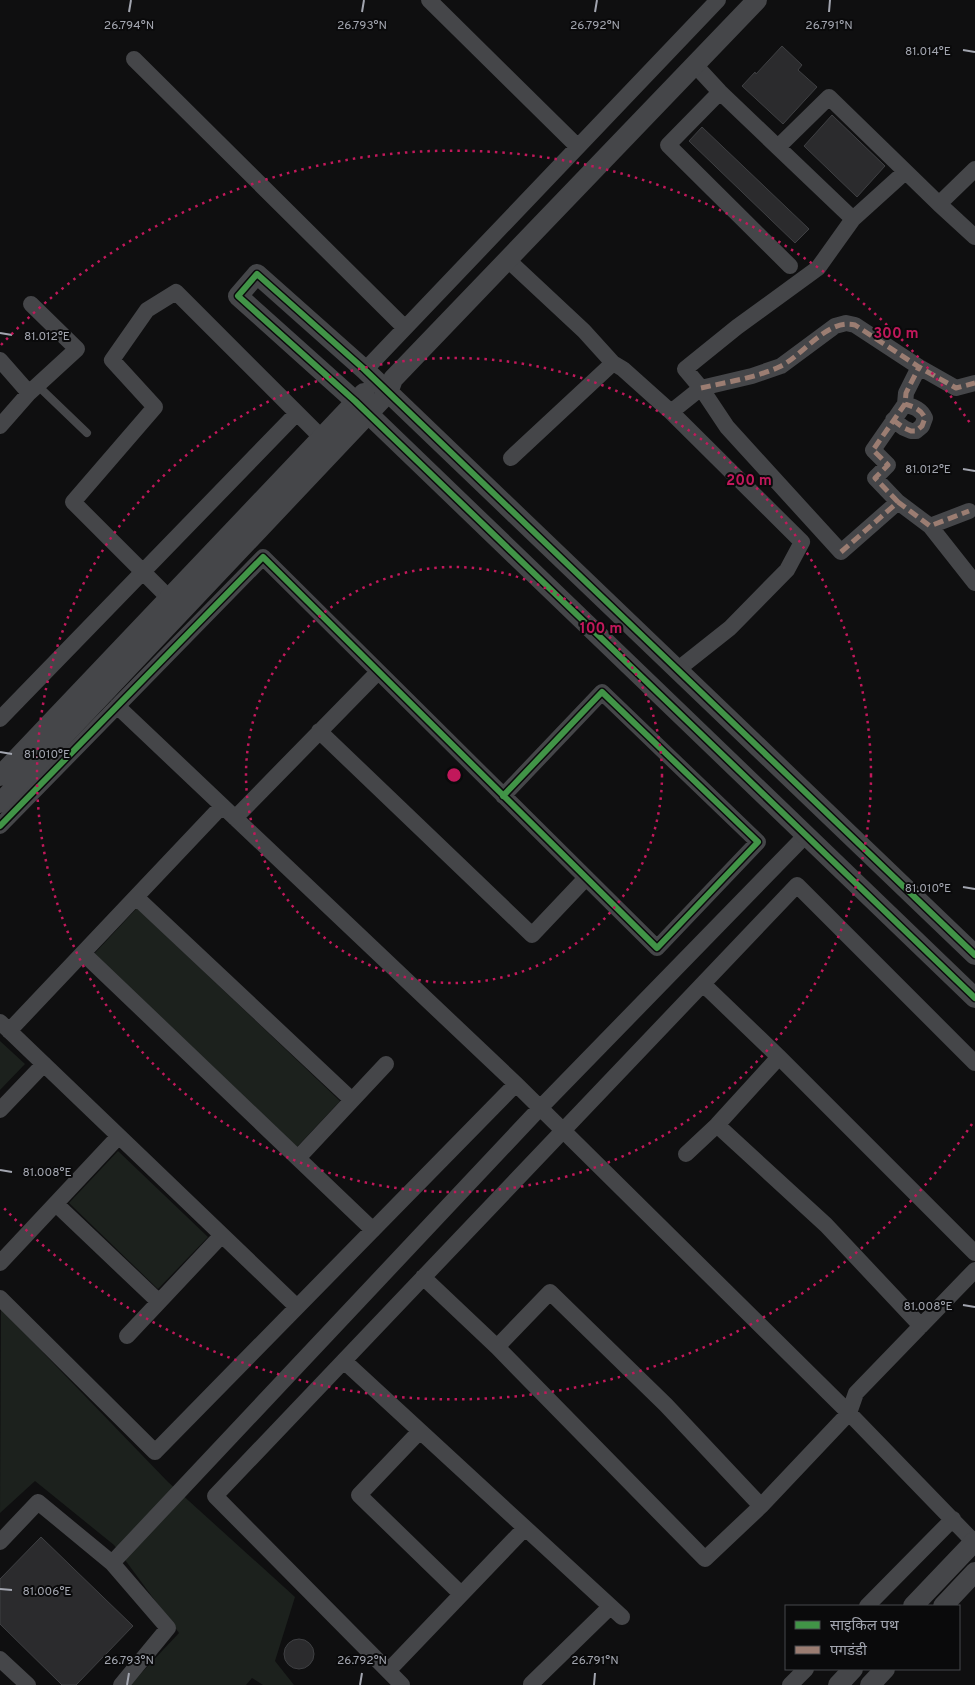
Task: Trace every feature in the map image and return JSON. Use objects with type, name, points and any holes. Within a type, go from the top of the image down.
[{"type":"street","points":[[430,0],[578,147]]},
{"type":"street","points":[[0,803],[361,407],[380,381],[406,328],[718,0]]},
{"type":"street","points":[[380,381],[508,260],[757,0]]},
{"type":"street","points":[[134,59],[406,328]]},
{"type":"street","points":[[695,65],[720,92],[853,218]]},
{"type":"street","points":[[720,92],[668,145],[790,266]]},
{"type":"street","points":[[778,147],[829,97],[939,204],[974,234]]},
{"type":"street","points":[[939,204],[975,169]]},
{"type":"street","points":[[898,502],[840,552],[727,427],[685,369],[737,327],[818,268],[853,218],[906,172]]},
{"type":"street","points":[[508,260],[584,331],[613,363],[623,369],[671,412],[802,542]]},
{"type":"street","points":[[975,955],[677,670],[380,381],[257,274],[238,296],[361,407],[975,998]]},
{"type":"street","points":[[169,598],[73,502],[155,407],[112,360],[147,310],[176,292],[321,437]]},
{"type":"street","points":[[0,426],[33,389],[77,349],[31,304]]},
{"type":"street","points":[[671,412],[700,388],[752,376],[781,366],[835,326],[846,323],[855,325],[956,388],[975,383]]},
{"type":"street","points":[[0,360],[33,389]]},
{"type":"street","points":[[511,458],[613,363]]},
{"type":"street","points":[[920,367],[906,393],[905,404],[873,450],[888,465],[875,478],[898,502],[930,526],[975,583]]},
{"type":"street","points":[[893,420],[911,431],[916,431],[922,426],[925,418],[923,412],[905,404]]},
{"type":"street","points":[[0,776],[321,437],[361,407]]},
{"type":"street","points":[[0,719],[296,413]]},
{"type":"street","points":[[930,526],[973,512]]},
{"type":"street","points":[[802,542],[812,541],[824,534]]},
{"type":"street","points":[[677,670],[730,628],[787,570],[802,542]]},
{"type":"street","points":[[0,826],[263,557],[378,672],[656,948],[758,842],[602,692],[503,796]]},
{"type":"street","points":[[234,818],[378,672]]},
{"type":"street","points":[[117,706],[516,1084],[849,1413],[953,1519],[972,1552],[914,1605]]},
{"type":"street","points":[[319,731],[532,935],[586,878]]},
{"type":"street","points":[[222,806],[83,953],[5,1027],[297,1307]]},
{"type":"street","points":[[112,1563],[540,1108],[806,836]]},
{"type":"street","points":[[402,1685],[215,1496],[797,885],[975,1063]]},
{"type":"street","points":[[136,897],[352,1100]]},
{"type":"street","points":[[83,953],[373,1230]]},
{"type":"street","points":[[703,984],[779,1057],[975,1253]]},
{"type":"street","points":[[686,1154],[717,1124],[779,1057]]},
{"type":"street","points":[[0,1110],[44,1064]]},
{"type":"street","points":[[298,1158],[386,1064]]},
{"type":"street","points":[[2,1306],[156,1452],[516,1084]]},
{"type":"street","points":[[717,1124],[826,1225],[921,1326]]},
{"type":"street","points":[[0,1263],[119,1136]]},
{"type":"street","points":[[56,1204],[159,1302]]},
{"type":"street","points":[[127,1336],[222,1235]]},
{"type":"street","points":[[423,1277],[497,1347],[705,1559],[761,1506],[849,1413],[856,1393],[975,1270]]},
{"type":"street","points":[[497,1347],[550,1292],[666,1405],[761,1506]]},
{"type":"street","points":[[344,1360],[616,1612],[531,1684]]},
{"type":"street","points":[[420,1431],[359,1495],[461,1594]]},
{"type":"street","points":[[0,1542],[38,1502],[112,1563],[168,1628],[120,1685]]},
{"type":"street","points":[[868,1605],[953,1519]]},
{"type":"street","points":[[388,1671],[525,1528]]},
{"type":"street","points":[[944,1605],[975,1572]]},
{"type":"street","points":[[0,1659],[28,1685]]},
{"type":"street","points":[[790,1685],[805,1670]]},
{"type":"street","points":[[838,1685],[852,1670]]},
{"type":"street","points":[[870,1685],[884,1670]]},
{"type":"lane","points":[[33,389],[87,433]]},
{"type":"shaded area","points":[[137,908],[340,1101],[297,1147],[94,954]]},
{"type":"shaded area","points":[[0,1041],[25,1064],[0,1090]]},
{"type":"shaded area","points":[[118,1151],[208,1237],[158,1289],[69,1203]]},
{"type":"shaded area","points":[[1,1309],[168,1482],[295,1597],[275,1661],[294,1685],[263,1685],[252,1678],[246,1685],[130,1685],[179,1633],[114,1545],[35,1481],[0,1513]]},
{"type":"building","points":[[782,46],[802,65],[798,70],[817,87],[783,124],[742,86]]},
{"type":"building","points":[[832,115],[885,166],[857,197],[804,146]]},
{"type":"building","points":[[702,127],[809,229],[795,243],[689,141]]},
{"type":"building","points":[[41,1537],[133,1626],[76,1685],[62,1685],[0,1624],[0,1579]]},
{"type":"building","points":[[299,1639],[310,1643],[314,1654],[310,1665],[299,1669],[288,1665],[284,1654],[288,1643]]},
{"type":"marked path","points":[[701,388],[770,371],[788,362],[825,332],[845,324],[855,325],[919,367],[956,388],[975,383]]},
{"type":"marked path","points":[[898,502],[875,478],[888,465],[873,450],[905,404],[906,393],[919,367]]},
{"type":"marked path","points":[[893,420],[911,431],[916,431],[922,426],[925,418],[921,412],[905,404]]},
{"type":"marked path","points":[[841,552],[898,502],[930,526],[969,511]]},
{"type":"cycle path","points":[[975,955],[365,370],[257,274],[238,296],[355,401],[975,998]]},
{"type":"cycle path","points":[[0,826],[263,557],[657,948],[758,842],[602,692],[503,796]]}]
